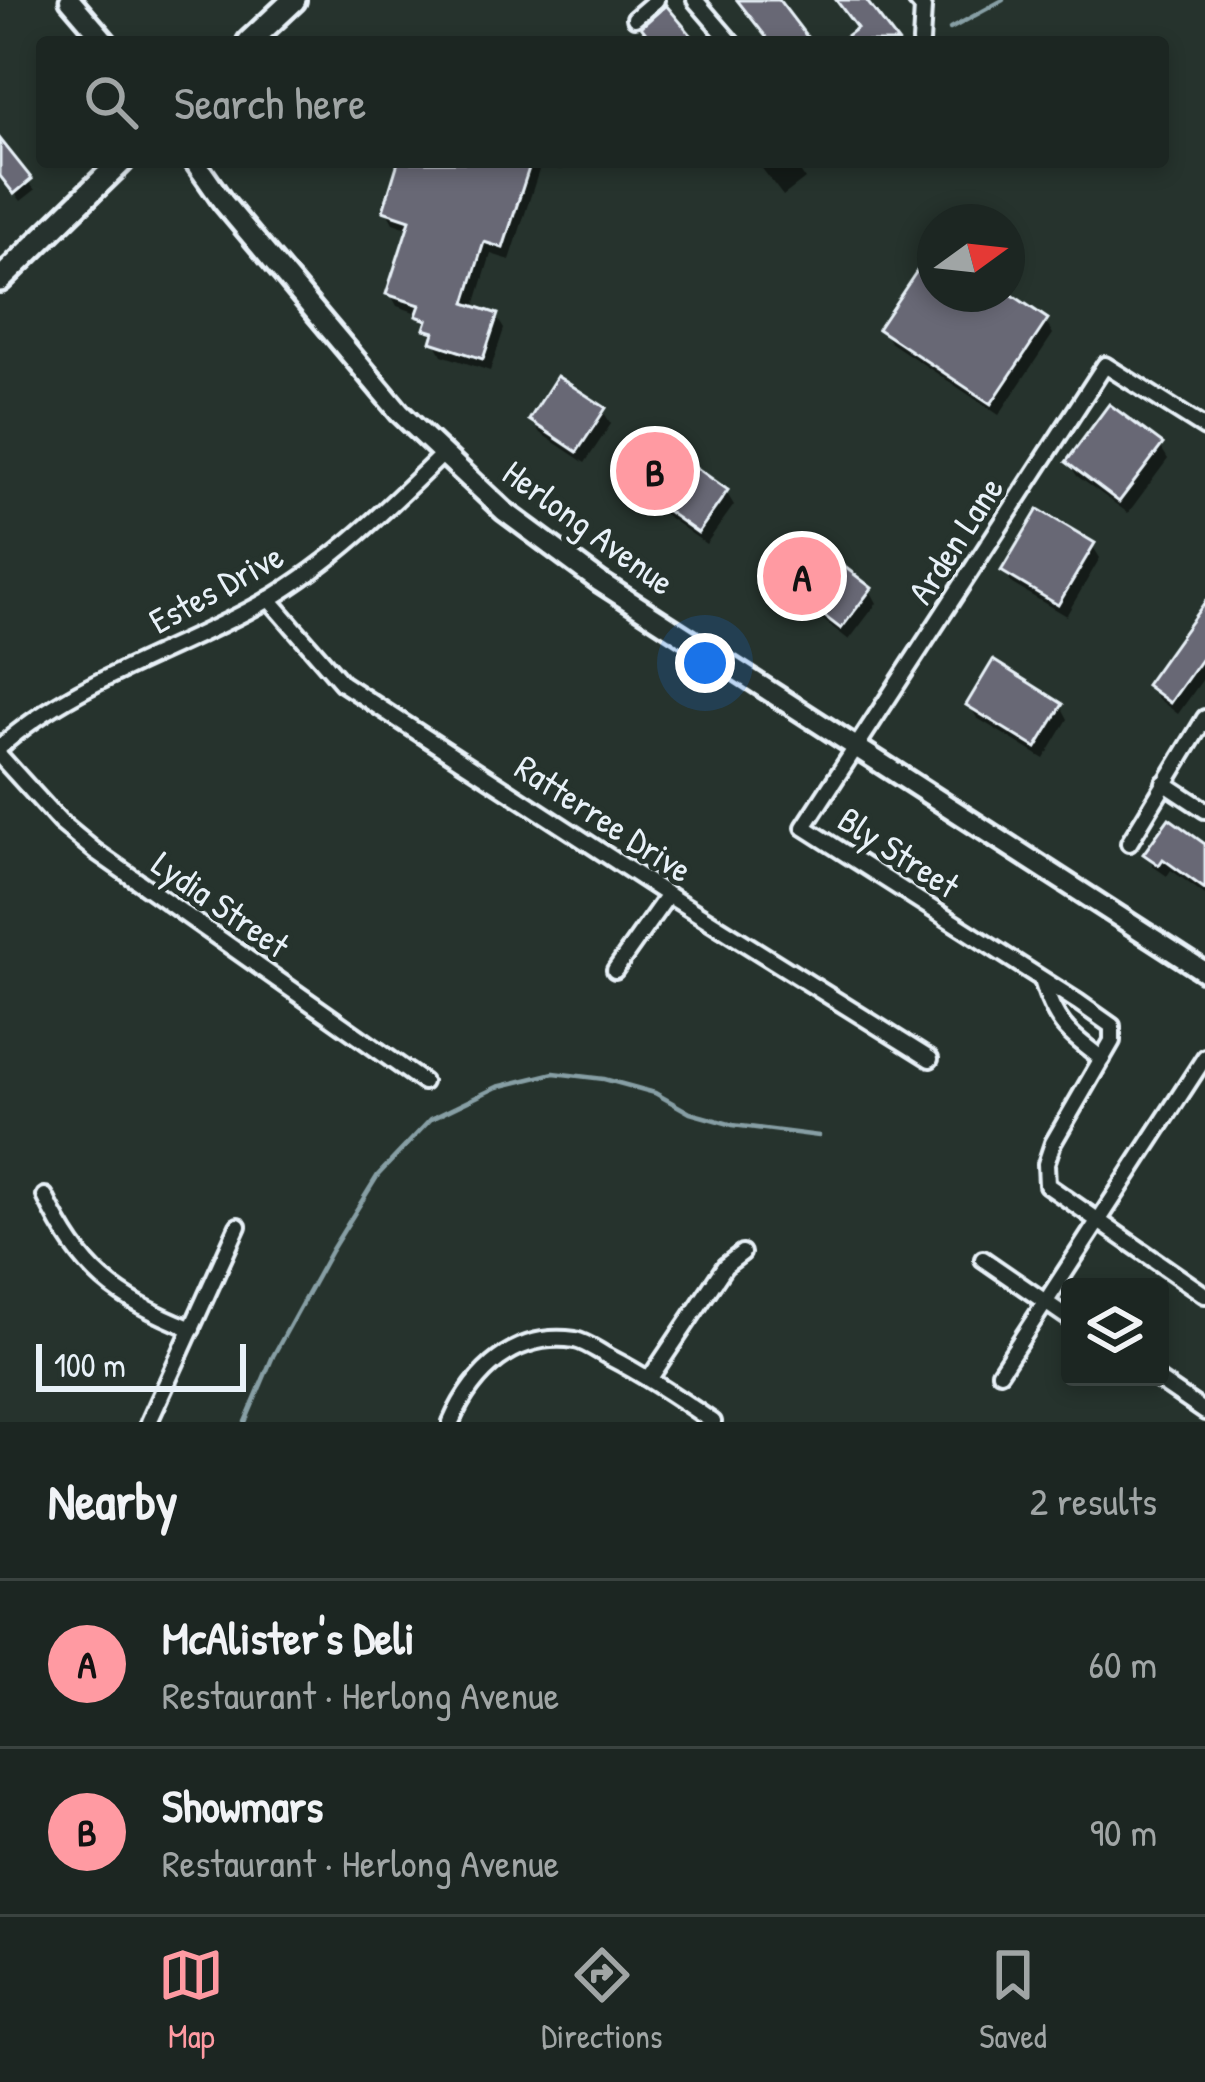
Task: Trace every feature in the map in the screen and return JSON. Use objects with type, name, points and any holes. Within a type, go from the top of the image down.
[{"type":"main road","points":[[255,36],[294,0]]},
{"type":"main road","points":[[0,280],[115,168]]},
{"type":"street","points":[[70,0],[101,36]]},
{"type":"street","points":[[635,18],[656,0]]},
{"type":"street","points":[[695,0],[726,36]]},
{"type":"street","points":[[916,0],[923,8],[921,36]]},
{"type":"street","name":"Herlong Avenue","points":[[199,168],[400,413],[504,511],[600,582],[1205,972]]},
{"type":"street","name":"Arden Lane","points":[[855,748],[1105,364],[1205,428]]},
{"type":"street","name":"Estes Drive","points":[[0,752],[22,727],[70,698],[268,599],[372,524],[442,454]]},
{"type":"street","name":"Ratterree Drive","points":[[268,599],[342,683],[930,1059]]},
{"type":"street","points":[[1129,842],[1205,718]]},
{"type":"street","name":"Bly Street","points":[[855,748],[804,826],[1042,980],[1112,1026],[1112,1042],[1102,1060],[1059,1022],[1042,980]]},
{"type":"street","name":"Lydia Street","points":[[0,752],[60,822],[95,851],[423,1082]]},
{"type":"street","points":[[1164,783],[1205,809]]},
{"type":"street","points":[[616,970],[668,895]]},
{"type":"street","points":[[1000,1372],[1205,1057]]},
{"type":"street","points":[[1102,1060],[1053,1143],[1046,1164],[1047,1185],[1205,1295]]},
{"type":"street","points":[[45,1196],[80,1257],[109,1286],[159,1316],[192,1329]]},
{"type":"street","points":[[148,1422],[238,1226]]},
{"type":"street","points":[[650,1378],[725,1266],[742,1253]]},
{"type":"street","points":[[983,1259],[1061,1313]]},
{"type":"street","points":[[451,1422],[463,1396],[491,1361],[532,1342],[577,1340],[650,1378],[713,1422]]},
{"type":"street","points":[[1167,1386],[1205,1412]]},
{"type":"building","points":[[737,0],[779,0],[806,36],[765,36]]},
{"type":"building","points":[[836,0],[866,0],[893,36],[846,36],[857,28]]},
{"type":"building","points":[[666,5],[692,36],[648,36],[641,27]]},
{"type":"building","points":[[0,139],[32,179],[14,194],[0,176]]},
{"type":"building","points":[[396,168],[529,168],[503,248],[484,242],[465,303],[498,314],[483,359],[431,342],[434,332],[424,329],[427,320],[416,316],[420,305],[386,294],[410,220],[383,211]]},
{"type":"building","points":[[917,271],[917,312],[1025,312],[1025,303],[1048,319],[991,404],[878,329]]},
{"type":"building","points":[[557,376],[606,408],[577,452],[529,420]]},
{"type":"building","points":[[1109,404],[1163,444],[1119,502],[1066,462]]},
{"type":"building","points":[[652,436],[728,490],[698,533],[622,479]]},
{"type":"building","points":[[1038,509],[1095,543],[1058,605],[1001,571]]},
{"type":"building","points":[[806,537],[872,588],[841,629],[775,578]]},
{"type":"building","points":[[1205,602],[1205,654],[1170,703],[1146,685]]},
{"type":"building","points":[[993,660],[1063,704],[1036,748],[966,705]]},
{"type":"building","points":[[1169,818],[1205,844],[1205,889],[1163,859],[1159,865],[1143,854]]},
{"type":"waterway","points":[[950,29],[1003,0]]},
{"type":"waterway","points":[[245,1422],[273,1356],[331,1251],[378,1175],[431,1119],[497,1087],[554,1073],[604,1079],[655,1093],[690,1113],[733,1125],[819,1136]]},
{"type":"place","name":"Showmars","points":[[655,471]]},
{"type":"place","name":"McAlister's Deli","points":[[802,576]]}]
